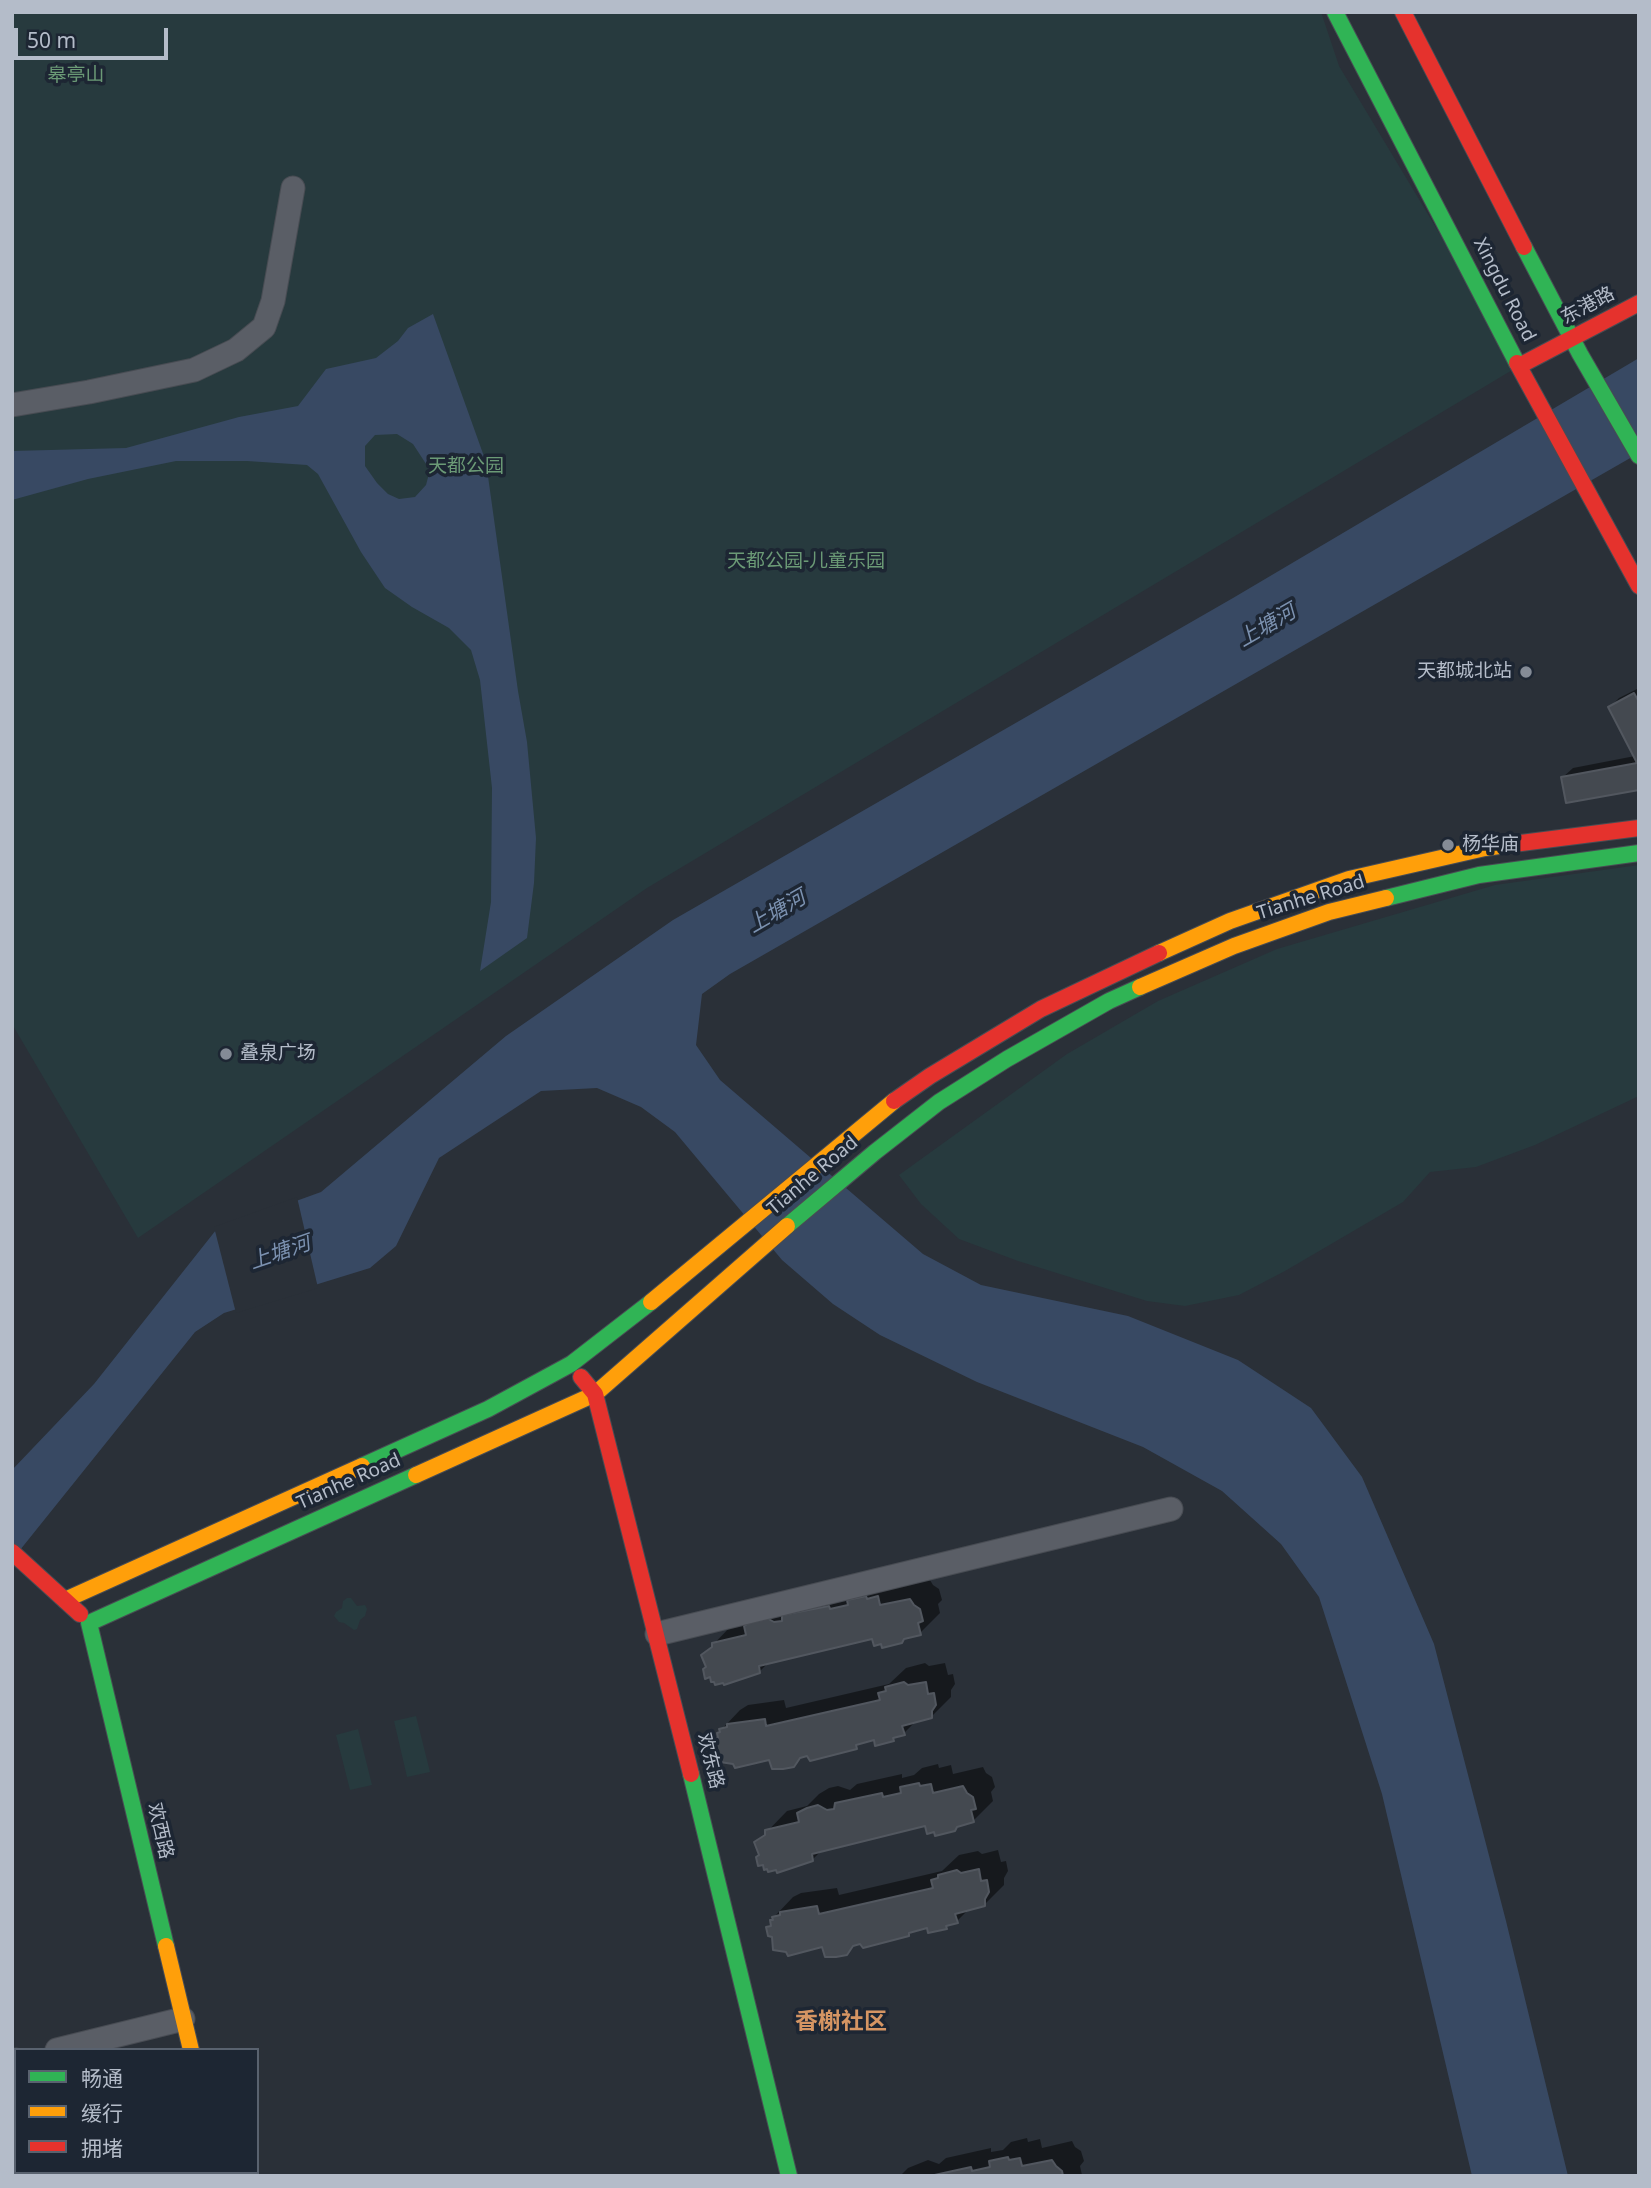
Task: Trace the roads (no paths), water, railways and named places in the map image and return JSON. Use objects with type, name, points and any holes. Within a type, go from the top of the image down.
[{"type":"main road","name":"Xingdu Road","points":[[1335,12],[1523,373],[1639,586]]},
{"type":"main road","name":"Xingdu Road","points":[[1403,12],[1572,339],[1639,456]]},
{"type":"main road","name":"东港路","points":[[1523,373],[1572,339],[1639,303]]},
{"type":"main road","name":"Tianhe Road","points":[[65,1600],[488,1409],[571,1364],[614,1332],[884,1108],[930,1076],[1041,1009],[1199,933],[1264,907],[1349,879],[1449,855],[1528,841],[1639,828]]},
{"type":"main road","name":"Tianhe Road","points":[[89,1623],[595,1394],[742,1263],[939,1102],[1109,1000],[1234,946],[1329,912],[1479,875],[1639,853]]},
{"type":"main road","name":"欢东路","points":[[571,1364],[595,1394],[657,1634],[789,2176]]},
{"type":"main road","points":[[12,1552],[89,1623]]},
{"type":"main road","name":"欢西路","points":[[89,1623],[190,2048]]},
{"type":"street","points":[[12,405],[194,370],[236,350],[264,327],[273,301],[293,188]]},
{"type":"street","points":[[657,1634],[1171,1509]]},
{"type":"street","points":[[65,2048],[183,2019]]},
{"type":"water","points":[[433,314],[486,462],[527,742],[536,838],[527,938],[480,971],[491,902],[492,788],[480,680],[471,650],[449,628],[385,588],[361,552],[318,474],[307,465],[247,461],[176,461],[88,479],[12,500],[12,451],[126,448],[239,417],[298,406],[326,369],[376,358],[398,341],[408,328]],"holes":[[[397,434],[413,444],[430,470],[426,485],[415,497],[399,499],[388,494],[365,466],[365,446],[375,435]]]},
{"type":"water","name":"上塘河","points":[[1639,358],[1639,453],[730,974],[702,994],[696,1045],[720,1080],[923,1254],[981,1285],[1128,1316],[1238,1360],[1311,1408],[1362,1477],[1434,1644],[1506,1921],[1568,2176],[1472,2176],[1382,1794],[1319,1597],[1281,1544],[1222,1491],[1143,1447],[977,1382],[880,1335],[833,1304],[782,1260],[675,1132],[641,1107],[597,1088],[541,1091],[439,1158],[396,1246],[370,1268],[224,1313],[195,1332],[12,1560],[12,1470],[94,1384],[216,1230],[321,1192],[506,1036],[673,920],[1233,598]]},
{"type":"place","name":"天都城北站","points":[[1526,672]]},
{"type":"place","name":"杨华庙","points":[[1448,845]]},
{"type":"place","name":"叠泉广场","points":[[226,1054]]},
{"type":"district","name":"香榭社区","points":[[841,2022]]},
{"type":"park label","name":"皋亭山","points":[[76,76]]},
{"type":"park label","name":"天都公园","points":[[466,467]]},
{"type":"park label","name":"天都公园-儿童乐园","points":[[806,562]]}]
